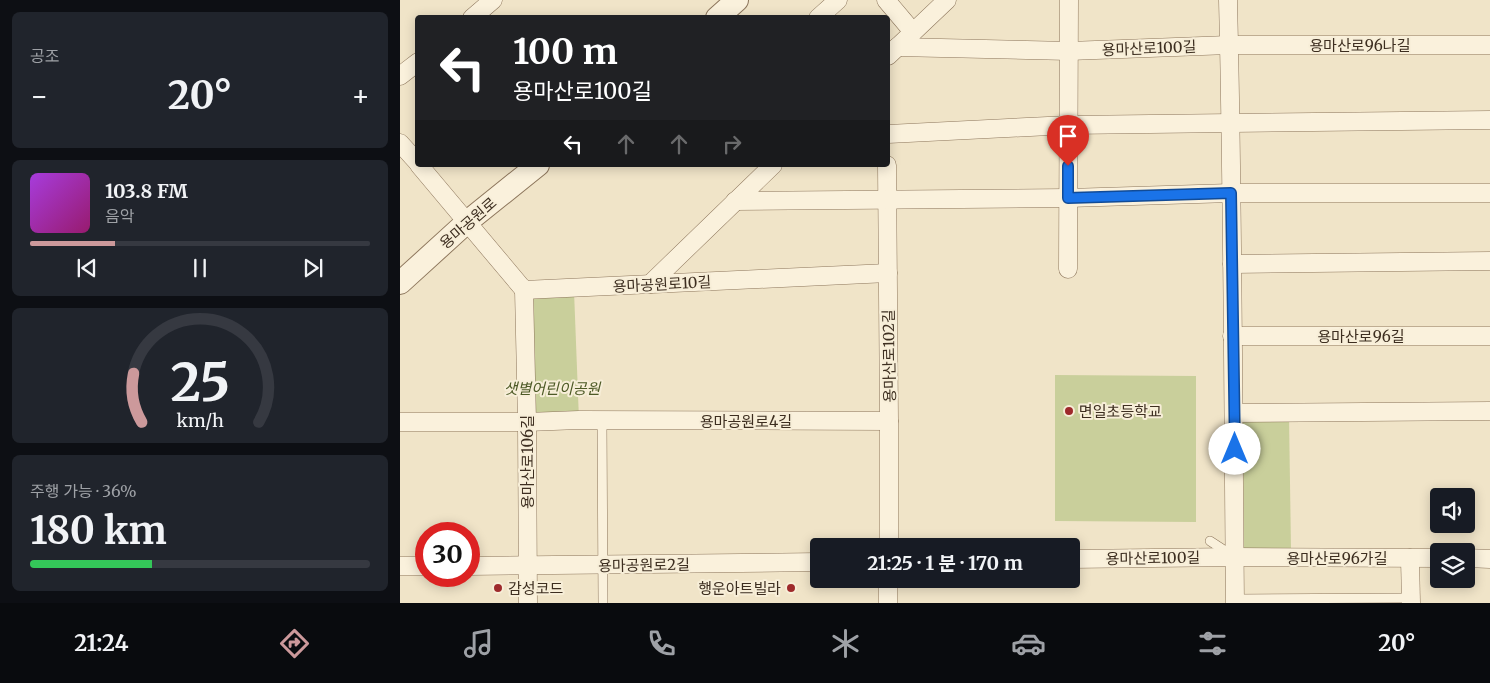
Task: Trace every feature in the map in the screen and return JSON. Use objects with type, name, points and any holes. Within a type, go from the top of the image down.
[{"type":"street","points":[[476,15],[493,0]]},
{"type":"street","points":[[721,15],[737,0]]},
{"type":"street","points":[[821,15],[838,0]]},
{"type":"street","points":[[886,0],[913,32]]},
{"type":"street","points":[[892,52],[947,0]]},
{"type":"street","points":[[1068,269],[1069,0]]},
{"type":"street","points":[[1228,0],[1232,336],[1235,413],[1235,601]]},
{"type":"street","name":"용마산로96나길","points":[[1229,45],[1490,44]]},
{"type":"street","name":"용마산로100길","points":[[892,52],[1069,51],[1229,45]]},
{"type":"street","points":[[400,76],[415,64]]},
{"type":"street","points":[[890,134],[1069,125],[1490,120]]},
{"type":"street","points":[[400,143],[415,160]]},
{"type":"street","points":[[421,167],[524,290]]},
{"type":"street","name":"용마공원로","points":[[400,283],[467,222],[536,167]]},
{"type":"street","points":[[650,284],[771,167]]},
{"type":"street","name":"용마산로102길","points":[[887,167],[889,538]]},
{"type":"street","points":[[735,201],[1068,198],[1231,193],[1490,193]]},
{"type":"street","points":[[1232,264],[1490,261]]},
{"type":"street","name":"용마공원로10길","points":[[524,290],[888,273]]},
{"type":"street","name":"용마산로106길","points":[[524,290],[528,603]]},
{"type":"street","name":"용마산로96길","points":[[1232,336],[1490,336]]},
{"type":"street","points":[[1235,413],[1490,411]]},
{"type":"street","name":"용마공원로4길","points":[[400,422],[602,420],[889,421]]},
{"type":"street","name":"용마산로100길","points":[[1080,559],[1235,557]]},
{"type":"street","name":"용마산로96가길","points":[[1235,557],[1430,558]]},
{"type":"street","points":[[1410,558],[1411,600]]},
{"type":"street","points":[[1475,558],[1490,559]]},
{"type":"street","name":"용마공원로2길","points":[[480,566],[810,562]]},
{"type":"street","points":[[400,566],[415,566]]},
{"type":"street","points":[[888,588],[888,603]]},
{"type":"lane","points":[[602,420],[602,565],[604,603]]},
{"type":"lane","points":[[1210,541],[1235,557]]},
{"type":"lane","points":[[1235,601],[1411,600]]},
{"type":"green space","name":"샛별어린이공원","points":[[574,291],[579,420],[527,420],[524,292]]},
{"type":"green space","points":[[1055,375],[1196,376],[1196,522],[1055,521]]},
{"type":"green space","points":[[1289,416],[1291,549],[1244,549],[1243,417]]},
{"type":"place","name":"면일초등학교","points":[[1069,411]]},
{"type":"place","name":"감성코드","points":[[498,588]]},
{"type":"place","name":"행운아트빌라","points":[[791,588]]},
{"type":"route","points":[[1068,166],[1068,198],[1231,193],[1235,449]]}]
